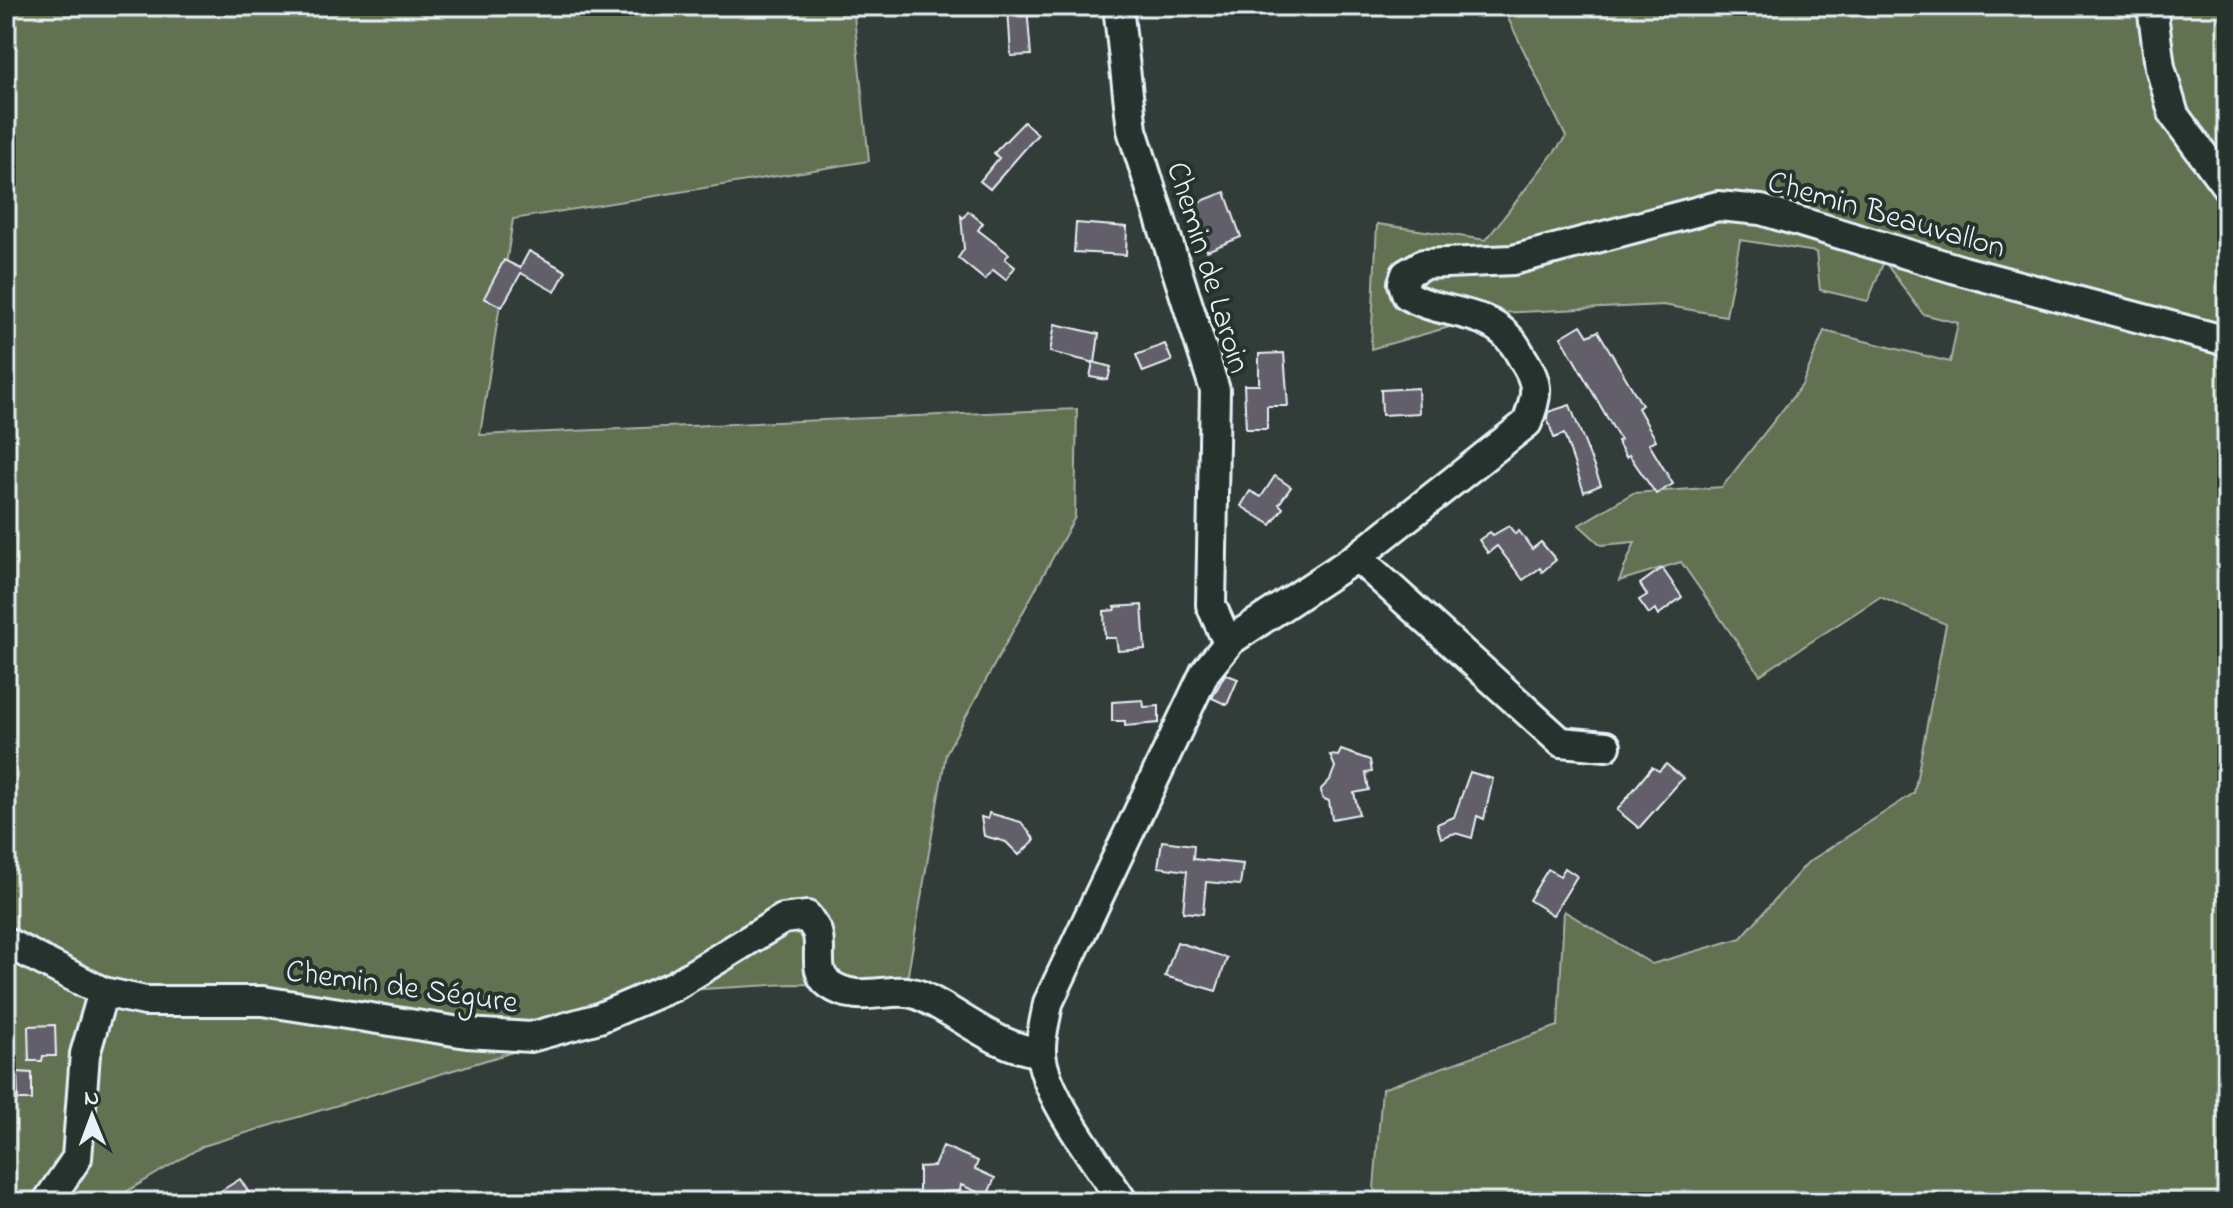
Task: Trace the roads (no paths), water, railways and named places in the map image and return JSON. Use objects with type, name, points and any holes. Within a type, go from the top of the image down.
[{"type":"street","name":"Chemin de Laroin","points":[[1118,6],[1132,130],[1215,390],[1211,605],[1223,632],[1231,640]]},
{"type":"street","points":[[2152,6],[2160,67],[2174,115],[2227,187]]},
{"type":"street","name":"Chemin Beauvallon","points":[[1041,1052],[1048,1003],[1205,672],[1231,640],[1357,557],[1527,423],[1537,387],[1531,370],[1508,336],[1487,322],[1419,303],[1407,295],[1403,283],[1406,274],[1423,264],[1513,260],[1718,206],[1761,210],[1963,271],[2227,341]]},
{"type":"street","points":[[1357,557],[1561,742],[1606,746]]},
{"type":"street","name":"Chemin de Ségure","points":[[6,942],[103,992],[145,1001],[263,1001],[467,1033],[531,1037],[599,1018],[674,986],[783,919],[807,916],[817,933],[818,966],[826,982],[848,994],[916,993],[999,1039],[1026,1051],[1041,1052]]},
{"type":"street","points":[[47,1202],[77,1158],[85,1054],[103,992]]},
{"type":"street","points":[[1041,1052],[1049,1082],[1068,1118],[1123,1202]]}]
